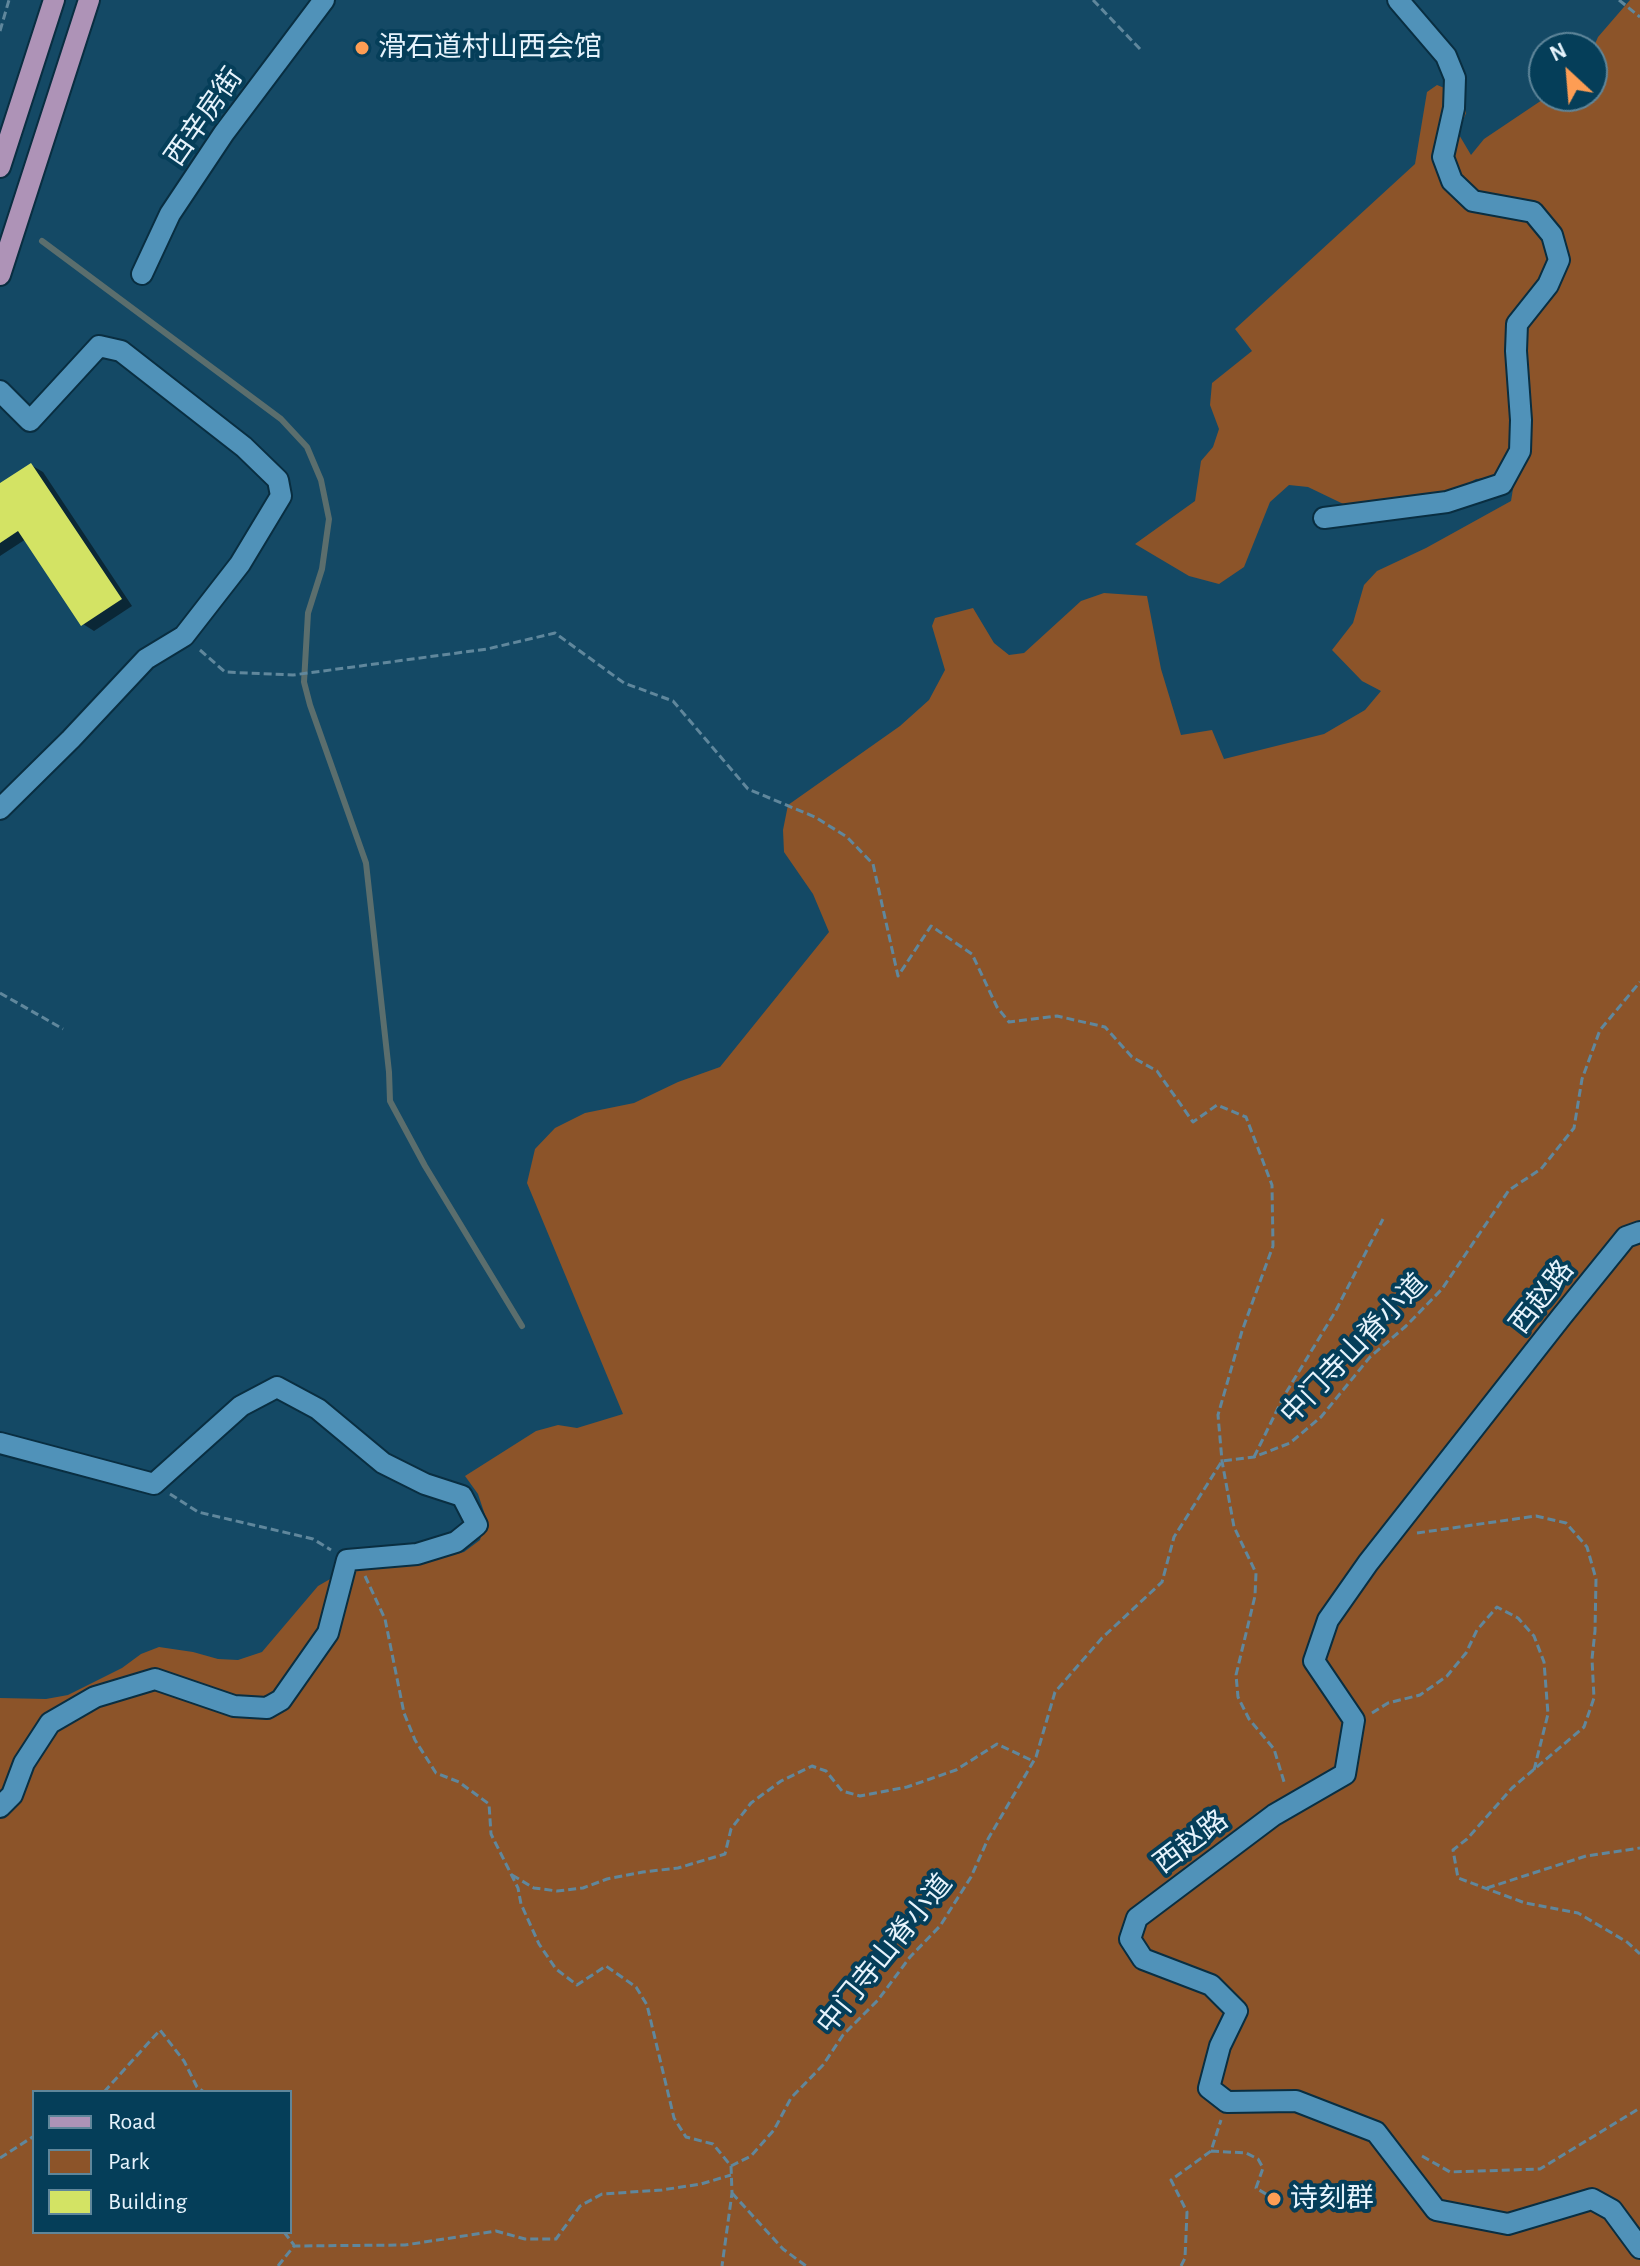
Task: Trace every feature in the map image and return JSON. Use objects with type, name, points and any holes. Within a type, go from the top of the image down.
[{"type":"main road","points":[[0,167],[54,0]]},
{"type":"main road","points":[[0,275],[89,0]]},
{"type":"street","name":"西辛房街","points":[[142,274],[170,214],[216,144],[324,0]]},
{"type":"street","points":[[1324,518],[1447,502],[1502,484],[1520,451],[1517,324],[1548,285],[1559,260],[1552,235],[1533,212],[1473,201],[1452,181],[1443,157],[1454,108],[1455,78],[1446,56],[1398,0]]},
{"type":"street","points":[[0,391],[30,421],[99,346],[121,351],[244,447],[278,480],[281,496],[240,564],[184,636],[146,659],[0,809]]},
{"type":"street","name":"西赵路","points":[[1227,2102],[1209,2088],[1220,2046],[1237,2011],[1211,1985],[1143,1959],[1130,1939],[1137,1918],[1274,1815],[1345,1774],[1354,1720],[1314,1661],[1328,1620],[1394,1531],[1626,1237],[1640,1232]]},
{"type":"street","points":[[0,1443],[154,1484],[241,1406],[277,1387],[318,1409],[383,1463],[425,1484],[462,1496],[477,1525],[456,1542],[417,1554],[347,1560],[328,1633],[281,1700],[267,1708],[234,1706],[155,1679],[95,1697],[50,1723],[24,1763],[12,1795],[0,1807]]},
{"type":"street","points":[[1227,2102],[1296,2101],[1376,2132],[1436,2210],[1508,2224],[1592,2199],[1612,2210],[1640,2248]]},
{"type":"path","points":[[0,31],[9,0]]},
{"type":"path","points":[[1093,0],[1140,49]]},
{"type":"path","points":[[1619,0],[1640,17]]},
{"type":"path","points":[[184,636],[225,672],[293,675],[487,649],[555,633],[624,683],[673,701],[748,789],[815,817],[847,837],[873,864],[898,976],[931,926],[972,954],[997,1007],[1009,1022],[1057,1016],[1105,1027],[1132,1057],[1157,1071],[1193,1122],[1217,1105],[1246,1117],[1272,1185],[1273,1246],[1242,1331],[1218,1415],[1222,1461],[1234,1527],[1256,1573],[1255,1596],[1236,1675],[1238,1697],[1249,1719],[1274,1749],[1286,1783],[1274,1815]]},
{"type":"path","name":"中门寺山脊小道","points":[[731,2166],[751,2156],[774,2130],[791,2098],[823,2065],[843,2035],[878,2000],[910,1957],[940,1926],[971,1877],[988,1839],[1033,1761],[1055,1692],[1102,1638],[1162,1582],[1174,1537],[1222,1461],[1254,1457],[1290,1443],[1321,1417],[1370,1357],[1442,1289],[1509,1190],[1541,1169],[1574,1128],[1582,1079],[1600,1030],[1640,982]]},
{"type":"path","points":[[0,993],[63,1029]]},
{"type":"path","points":[[1254,1457],[1284,1396],[1335,1312],[1383,1219]]},
{"type":"path","points":[[154,1484],[198,1512],[313,1539],[347,1560],[365,1576],[385,1619],[404,1713],[415,1740],[436,1773],[459,1782],[489,1804],[491,1834],[512,1875],[527,1920],[539,1944],[556,1969],[577,1985],[606,1966],[636,1987],[647,2005],[674,2118],[686,2137],[713,2144],[731,2166],[732,2193],[722,2266]]},
{"type":"path","points":[[1394,1531],[1411,1534],[1536,1516],[1566,1523],[1587,1547],[1596,1579],[1592,1659],[1594,1698],[1584,1727],[1512,1788],[1467,1839],[1453,1850],[1458,1878],[1525,1903],[1578,1913],[1627,1942],[1640,1954]]},
{"type":"path","points":[[1354,1720],[1388,1703],[1420,1695],[1447,1676],[1466,1653],[1477,1630],[1497,1607],[1518,1618],[1534,1636],[1544,1662],[1548,1714],[1534,1770]]},
{"type":"path","points":[[512,1875],[534,1888],[570,1889],[643,1872],[678,1868],[725,1854],[731,1829],[751,1803],[781,1781],[812,1766],[826,1771],[842,1791],[860,1796],[907,1787],[956,1770],[997,1744],[1033,1761]]},
{"type":"path","points":[[1487,1888],[1586,1856],[1640,1848]]},
{"type":"path","points":[[106,2090],[160,2030],[201,2090]]},
{"type":"path","points":[[1181,2266],[1185,2258],[1187,2212],[1171,2180],[1211,2151],[1227,2102]]},
{"type":"path","points":[[1413,2152],[1450,2172],[1540,2169],[1640,2108]]},
{"type":"path","points":[[0,2158],[32,2137]]},
{"type":"path","points":[[1211,2151],[1246,2153],[1258,2159],[1263,2168],[1256,2188],[1274,2199],[1282,2199]]},
{"type":"path","points":[[294,2246],[405,2245],[496,2231],[525,2239],[556,2239],[580,2206],[602,2194],[662,2190],[701,2184],[731,2175]]},
{"type":"path","points":[[732,2193],[783,2249],[806,2266]]},
{"type":"path","points":[[285,2234],[294,2246]]},
{"type":"path","points":[[278,2266],[294,2246]]},
{"type":"green space","points":[[1630,0],[1640,0],[1640,2266],[0,2266],[0,1698],[46,1699],[68,1695],[159,1647],[238,1660],[262,1652],[318,1586],[351,1567],[439,1558],[464,1552],[480,1540],[486,1518],[478,1494],[465,1476],[536,1431],[558,1425],[577,1428],[623,1414],[527,1183],[535,1149],[555,1128],[585,1113],[634,1103],[720,1067],[829,932],[813,894],[784,852],[783,830],[788,805],[900,726],[929,700],[945,670],[932,626],[935,618],[973,608],[994,643],[1009,655],[1024,653],[1081,601],[1104,593],[1147,596],[1161,669],[1181,735],[1212,730],[1224,759],[1324,734],[1365,710],[1381,691],[1362,681],[1332,650],[1353,623],[1364,585],[1377,571],[1511,501],[1514,483],[1506,477],[1476,479],[1450,494],[1360,512],[1308,487],[1289,485],[1270,502],[1244,567],[1219,584],[1189,576],[1135,544],[1195,501],[1201,461],[1213,447],[1219,429],[1210,405],[1212,383],[1252,351],[1235,329],[1415,164],[1427,92],[1437,85],[1462,95],[1466,113],[1458,133],[1471,155],[1484,139],[1528,109],[1528,112],[1608,112],[1608,32],[1602,32]]},
{"type":"building","points":[[31,463],[122,599],[81,626],[18,531],[0,543],[0,483]]},
{"type":"waterway","points":[[42,241],[281,419],[307,447],[321,480],[329,519],[322,569],[308,613],[304,682],[366,863],[390,1101],[425,1166],[522,1326]]},
{"type":"place","name":"滑石道村山西会馆","points":[[362,48]]},
{"type":"place","name":"诗刻群","points":[[1274,2199]]}]
